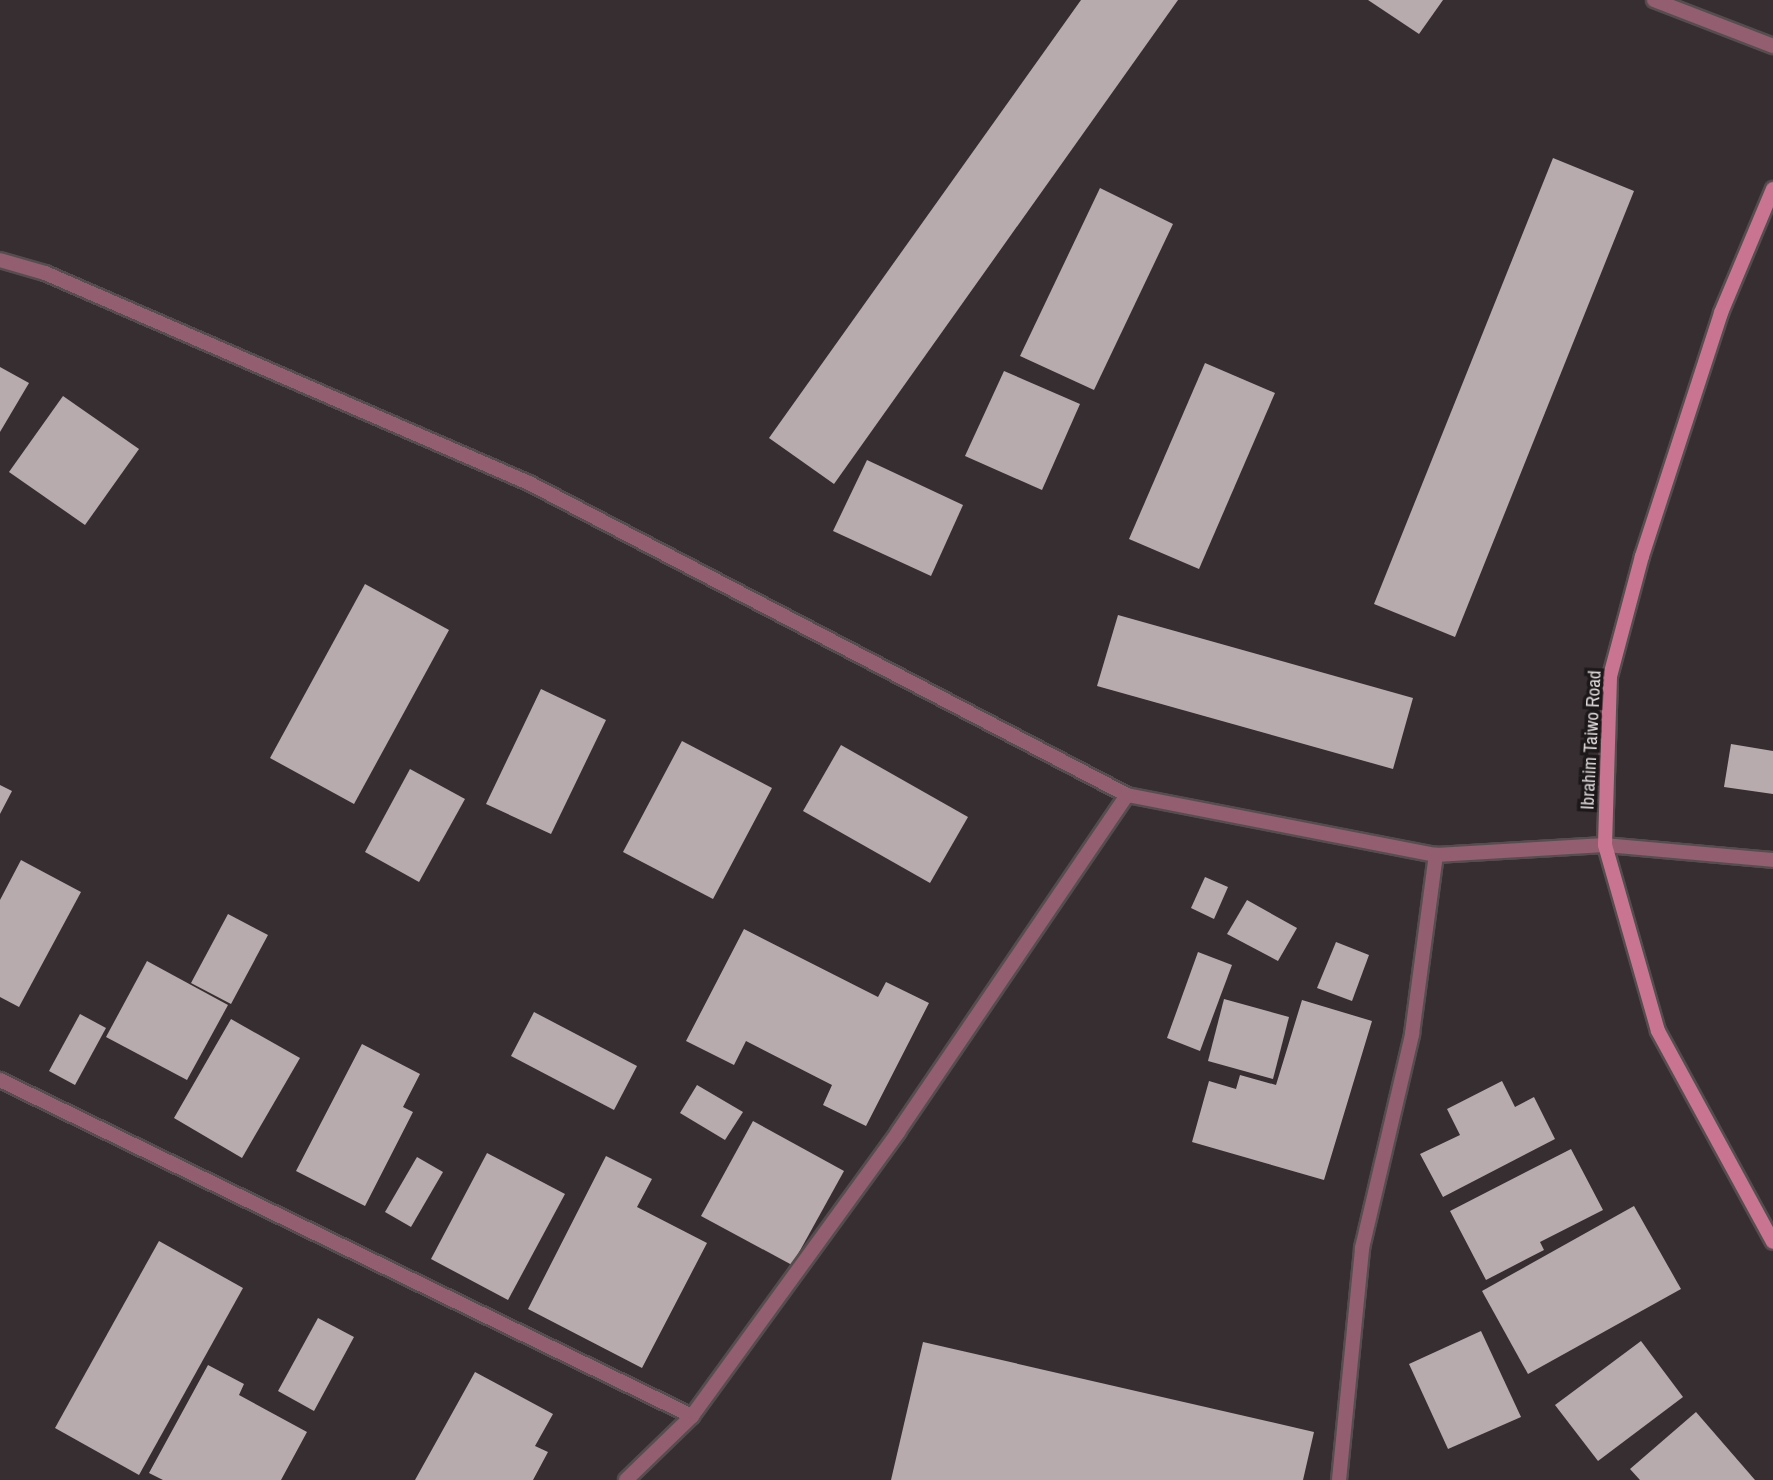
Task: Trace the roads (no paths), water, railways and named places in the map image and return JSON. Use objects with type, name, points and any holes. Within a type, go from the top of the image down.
[{"type":"main road","name":"Ibrahim Taiwo Road","points":[[1773,189],[1721,313],[1642,556],[1610,676],[1605,845],[1658,1031],[1773,1242]]},
{"type":"street","points":[[1654,0],[1773,46]]},
{"type":"street","points":[[0,260],[45,273],[529,483],[1127,795],[1436,855],[1605,845],[1773,860]]},
{"type":"street","points":[[626,1480],[692,1416],[898,1132],[1127,795]]},
{"type":"street","points":[[1339,1480],[1362,1248],[1412,1034],[1436,855]]},
{"type":"street","points":[[0,1080],[692,1416]]}]
